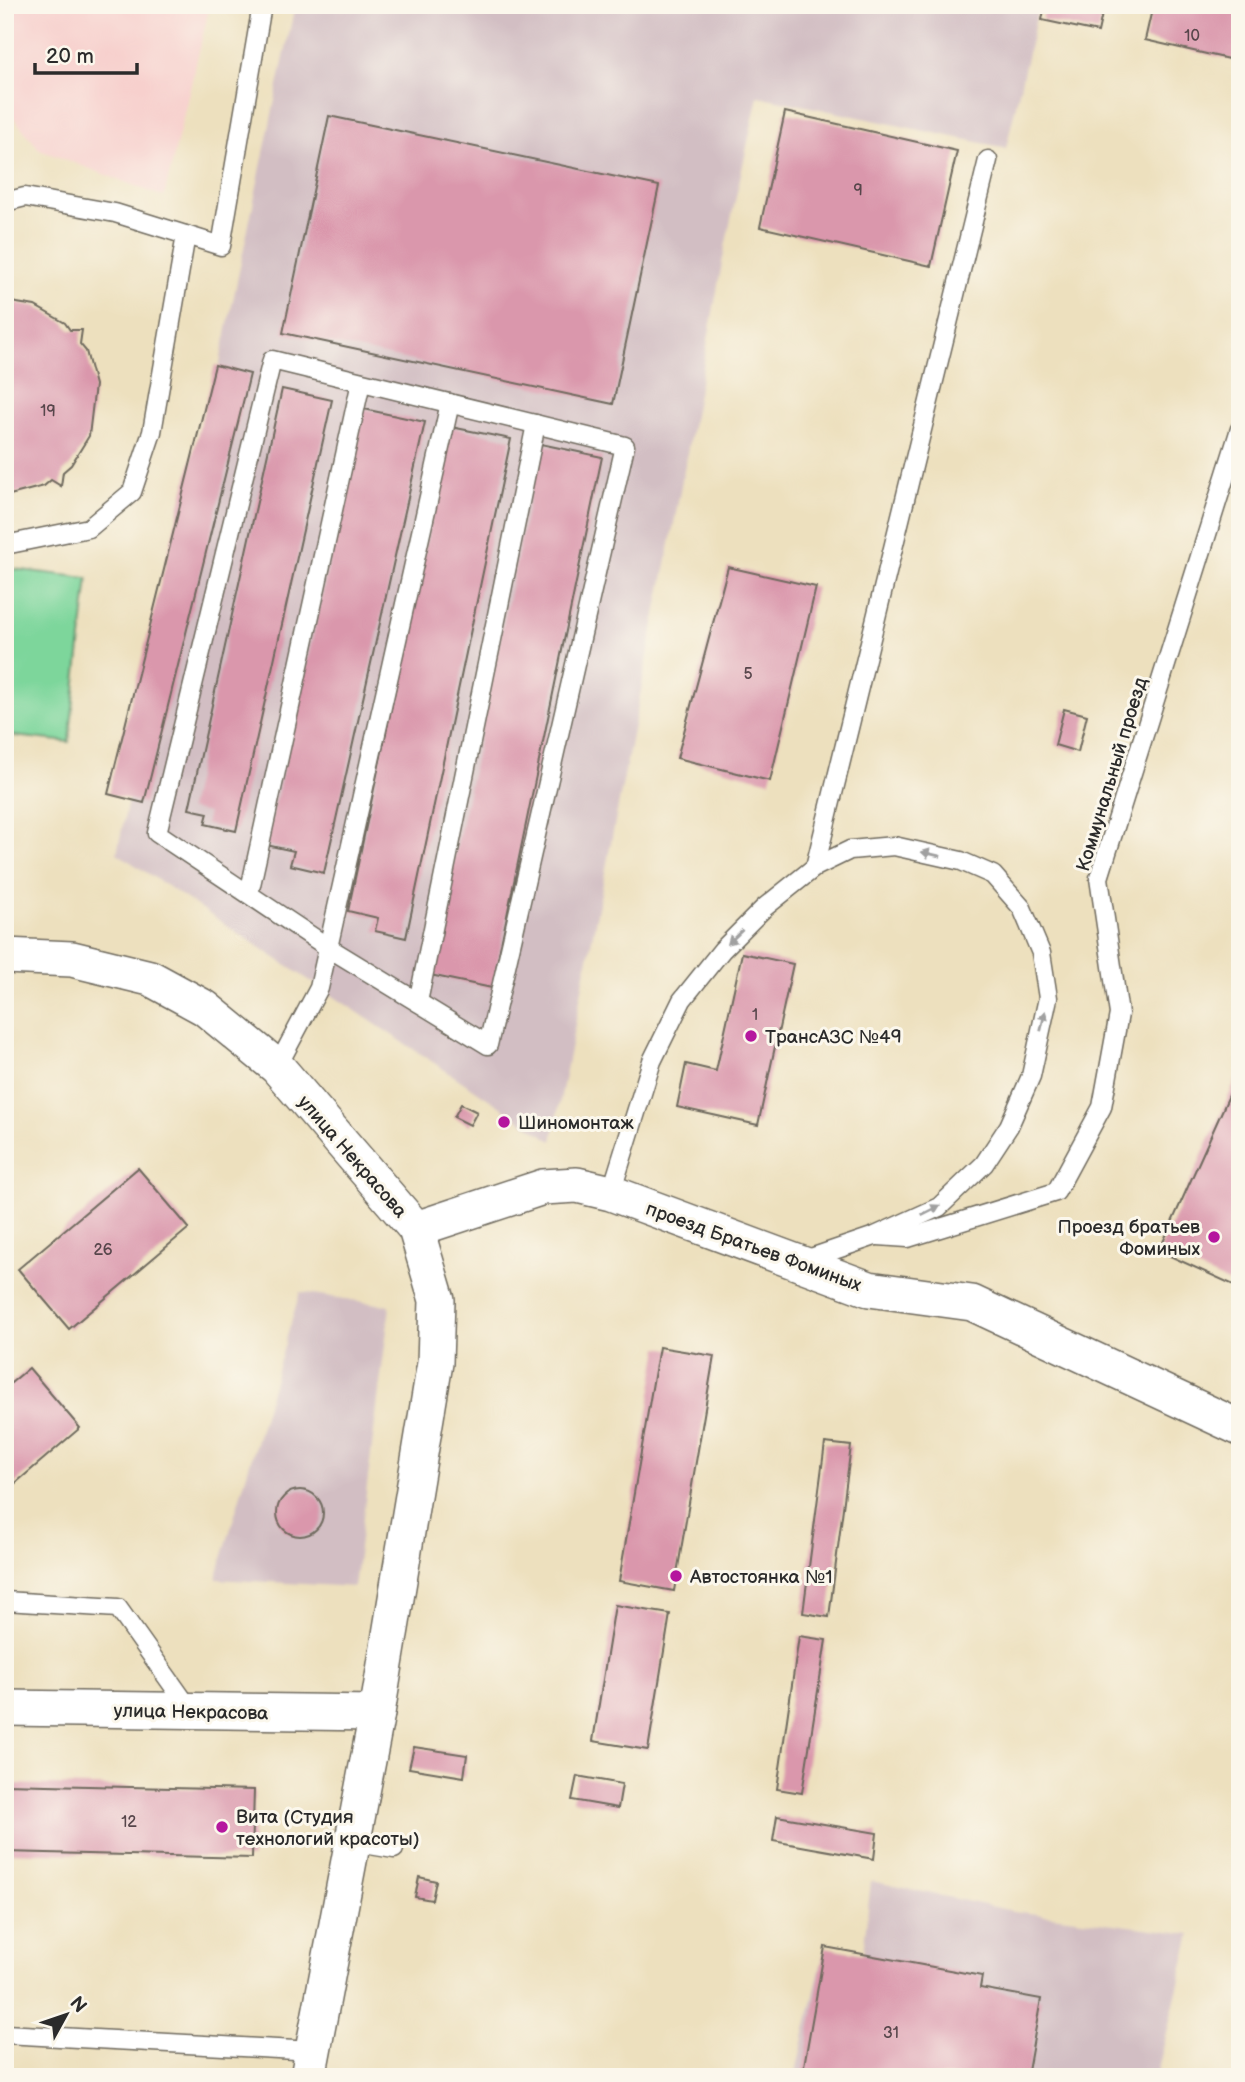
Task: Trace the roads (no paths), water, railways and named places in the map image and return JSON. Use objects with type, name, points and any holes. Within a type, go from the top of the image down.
[{"type":"street","name":"улица Некрасова","points":[[5,956],[72,959],[150,978],[205,1008],[277,1067],[416,1229],[437,1300],[435,1363],[377,1713],[310,2064]]},
{"type":"street","name":"проезд Братьев Фоминых","points":[[416,1229],[543,1187],[578,1185],[611,1193],[869,1289],[972,1303],[1240,1428]]},
{"type":"street","name":"улица Некрасова","points":[[5,1708],[377,1713]]},
{"type":"lane","points":[[5,202],[25,197],[116,213],[221,246],[262,5]]},
{"type":"lane","points":[[815,867],[988,160]]},
{"type":"lane","points":[[5,545],[89,528],[132,492],[152,432],[186,235]]},
{"type":"lane","points":[[272,360],[361,382],[625,446],[488,1045],[329,948],[157,832],[272,360]]},
{"type":"lane","points":[[249,894],[361,382]]},
{"type":"lane","points":[[277,1067],[319,988],[450,403]]},
{"type":"lane","points":[[418,1002],[536,424]]},
{"type":"lane","name":"Коммунальный проезд","points":[[875,1236],[908,1238],[1056,1192],[1102,1107],[1119,1014],[1099,878],[1240,429]]},
{"type":"lane","points":[[611,1193],[652,1061],[682,1000],[722,950],[765,907],[815,867],[850,850],[894,846],[961,861],[993,875],[1022,908],[1041,953],[1048,998],[1031,1076],[1009,1126],[985,1164],[939,1207],[875,1236],[799,1262]]},
{"type":"lane","points":[[5,1601],[118,1608],[191,1712]]},
{"type":"lane","points":[[352,1842],[394,1849]]},
{"type":"lane","points":[[5,2034],[310,2064]]},
{"type":"place","name":"ТрансАЗС №49","points":[[751,1036]]},
{"type":"place","name":"Шиномонтаж","points":[[504,1122]]},
{"type":"place","name":"Проезд братьев Фоминых","points":[[1214,1237]]},
{"type":"place","name":"Автостоянка №1","points":[[676,1576]]},
{"type":"place","name":"Вита (Студия технологий красоты)","points":[[222,1827]]}]
